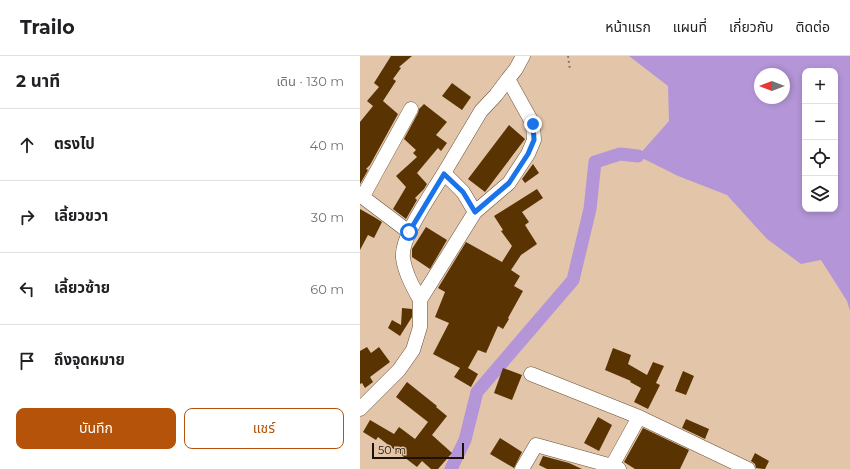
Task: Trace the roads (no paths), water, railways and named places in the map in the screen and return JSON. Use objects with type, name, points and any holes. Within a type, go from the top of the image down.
[{"type":"street","points":[[360,409],[399,370],[413,350],[420,327],[420,300],[409,279],[403,257],[405,243],[409,232],[481,111],[496,95],[516,69],[523,56]]},
{"type":"street","points":[[420,300],[475,212],[509,183],[528,154],[534,140],[533,124],[508,79]]},
{"type":"street","points":[[409,232],[361,196],[411,109]]},
{"type":"street","points":[[444,174],[463,192],[475,212]]},
{"type":"street","points":[[531,374],[640,417],[748,469]]},
{"type":"street","points":[[522,469],[536,445],[615,467],[640,417]]},
{"type":"waterway","points":[[451,469],[465,440],[477,392],[573,280],[590,209],[595,162],[620,154],[638,156]]}]
